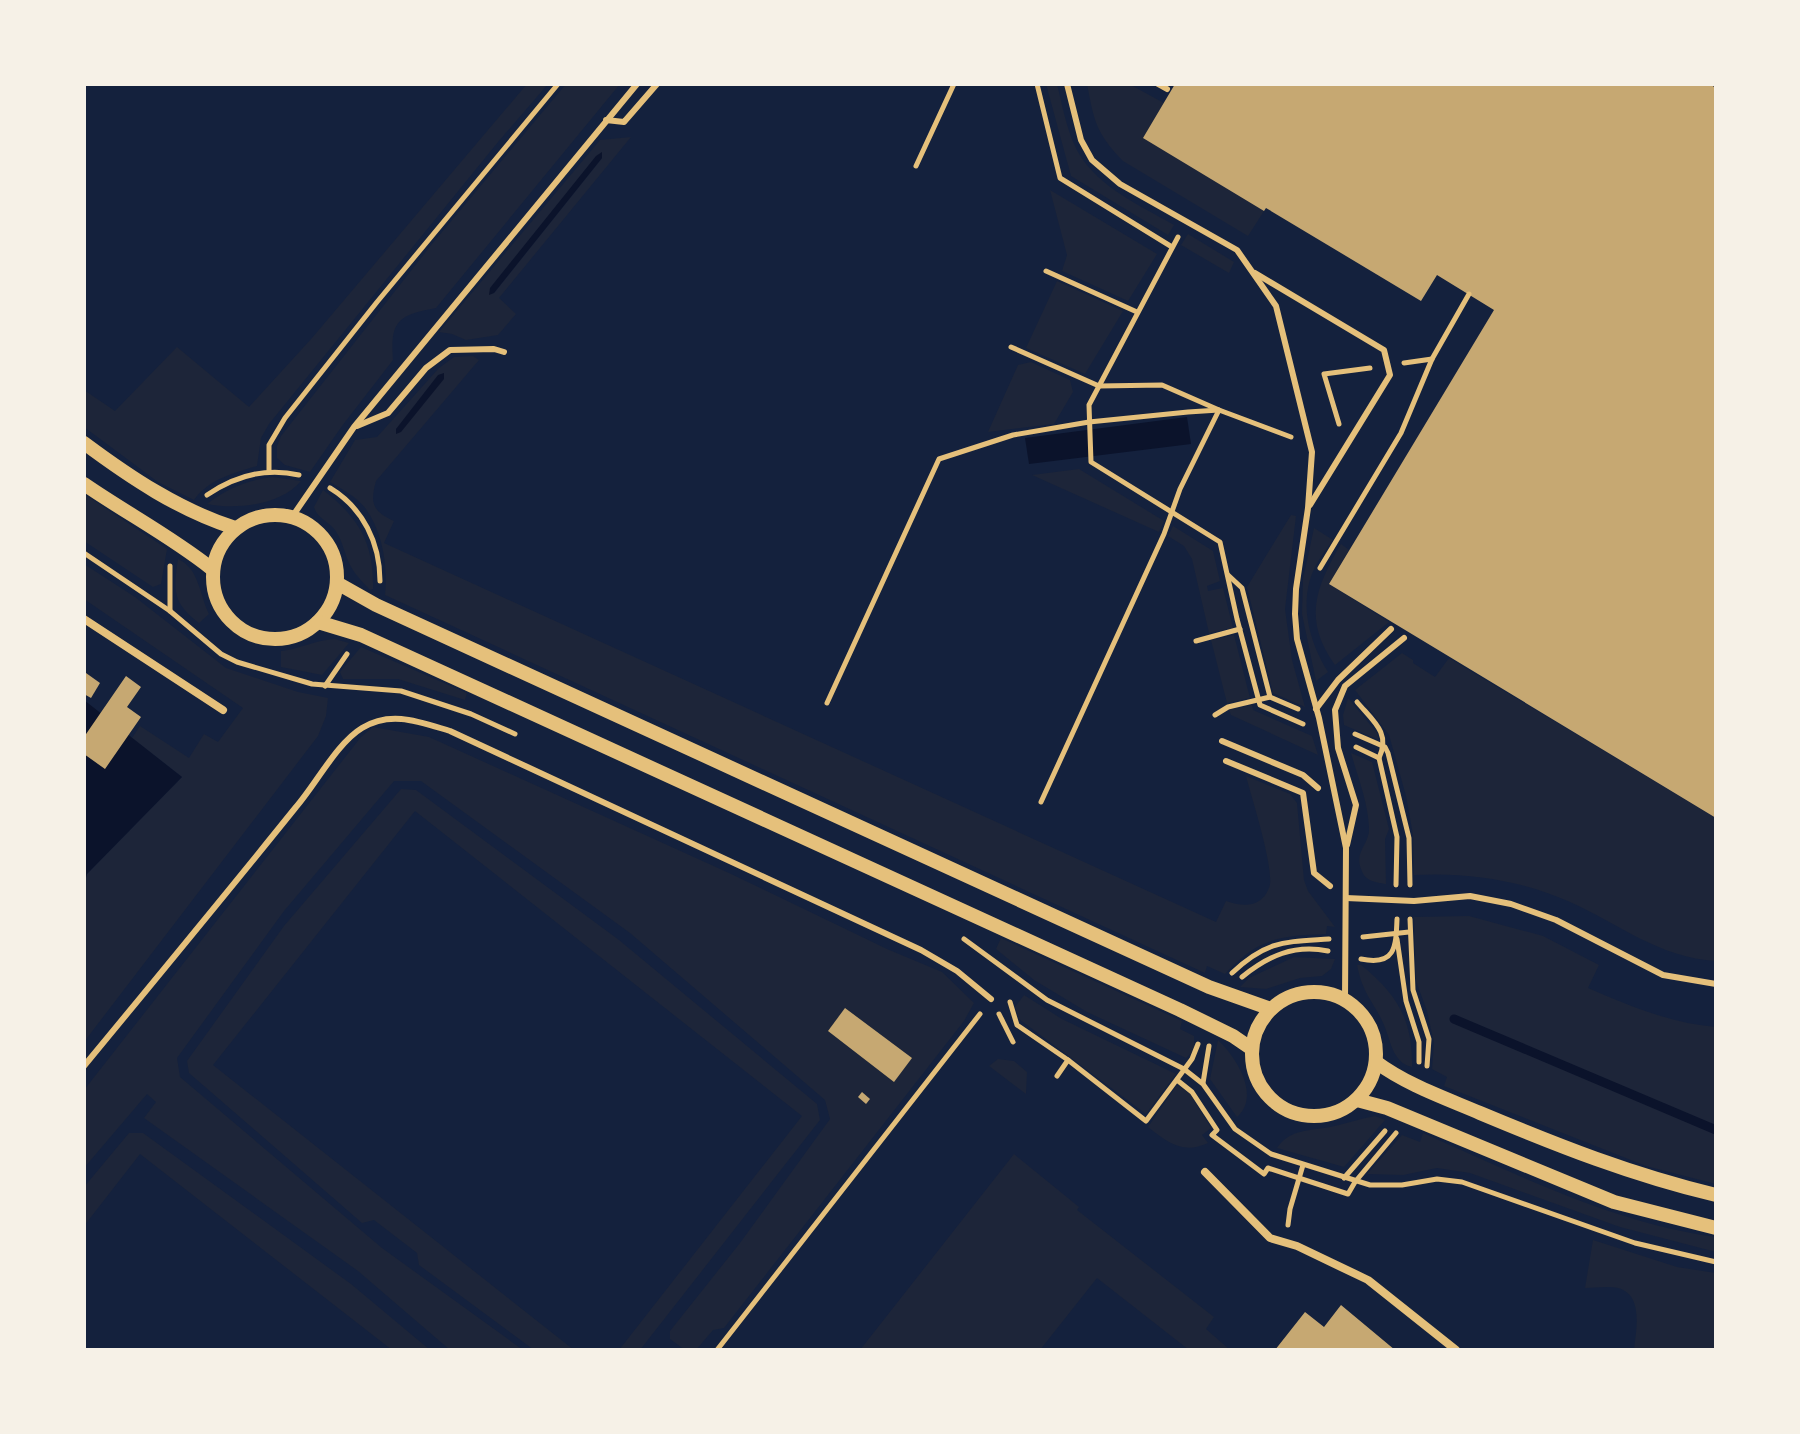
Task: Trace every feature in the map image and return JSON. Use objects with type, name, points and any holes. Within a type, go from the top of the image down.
[{"type":"street","points":[[84,443],[148,489],[205,518],[235,528]]},
{"type":"street","points":[[84,484],[175,541],[212,569]]},
{"type":"street","points":[[262,515],[292,517],[314,529],[331,549],[337,583],[328,611],[318,622],[302,633],[265,639],[247,633],[231,622],[219,607],[213,588],[212,569],[216,554],[235,528],[262,515]]},
{"type":"street","points":[[337,583],[376,605],[1227,994],[1271,1009]]},
{"type":"street","points":[[84,619],[223,710]]},
{"type":"street","points":[[318,622],[361,635],[1212,1026],[1252,1049]]},
{"type":"street","points":[[1294,995],[1333,995],[1345,1000],[1357,1009],[1373,1033],[1376,1062],[1366,1089],[1357,1100],[1327,1115],[1310,1116],[1279,1105],[1267,1094],[1253,1065],[1252,1049],[1261,1021],[1271,1009],[1294,995]]},
{"type":"street","points":[[1376,1062],[1391,1073],[1441,1096],[1603,1164],[1716,1195]]},
{"type":"street","points":[[1357,1100],[1387,1108],[1614,1202],[1716,1228]]},
{"type":"street","points":[[1205,1172],[1270,1238],[1297,1246],[1368,1280],[1456,1350]]},
{"type":"lane","points":[[292,517],[354,427],[637,84]]},
{"type":"lane","points":[[606,120],[624,122],[657,84]]},
{"type":"lane","points":[[1067,84],[1081,140],[1092,160],[1120,184],[1237,250],[1276,306],[1312,452],[1295,614],[1297,639],[1316,709],[1346,848],[1345,1000]]},
{"type":"lane","points":[[1158,84],[1167,89]]},
{"type":"lane","points":[[1251,271],[1384,350],[1388,365],[1390,375],[1308,508]]},
{"type":"lane","points":[[354,427],[388,413],[426,368],[450,350],[494,349],[504,352]]},
{"type":"lane","points":[[1316,709],[1338,680],[1391,629]]},
{"type":"lane","points":[[1346,848],[1356,805],[1338,748],[1335,710],[1345,686],[1404,638]]},
{"type":"lane","points":[[84,1066],[300,803],[349,738],[362,727],[382,719],[407,718],[464,738],[921,950],[957,971],[991,999]]},
{"type":"lane","points":[[1222,741],[1303,775],[1318,788]]},
{"type":"lane","points":[[1226,761],[1303,793],[1314,873],[1330,886]]},
{"type":"lane","points":[[1346,898],[1414,901],[1470,896],[1511,904],[1556,920],[1663,975],[1716,984]]},
{"type":"path","points":[[269,472],[269,445],[285,418],[558,84]]},
{"type":"path","points":[[916,166],[954,84]]},
{"type":"path","points":[[1172,247],[1089,405],[1091,462],[1220,542],[1231,591]]},
{"type":"path","points":[[1046,271],[1137,312]]},
{"type":"path","points":[[1317,573],[1401,433],[1432,359],[1469,294]]},
{"type":"path","points":[[1011,347],[1099,386],[1162,385],[1290,437],[1341,431],[1324,374],[1432,359]]},
{"type":"path","points":[[827,703],[939,459],[1013,435],[1158,414],[1219,410]]},
{"type":"path","points":[[1041,802],[1180,489],[1219,410]]},
{"type":"path","points":[[84,553],[170,611],[221,654],[288,678],[325,686]]},
{"type":"path","points":[[1196,641],[1240,629]]},
{"type":"path","points":[[1345,686],[1381,730],[1385,747],[1379,758]]},
{"type":"path","points":[[1215,715],[1228,707],[1270,697]]},
{"type":"path","points":[[1227,994],[1252,969],[1289,950],[1315,948],[1378,963],[1389,958],[1396,933]]},
{"type":"path","points":[[717,1350],[991,999],[1013,1042]]},
{"type":"path","points":[[1203,1084],[1212,1026]]},
{"type":"path","points":[[1057,1076],[1068,1060]]},
{"type":"path","points":[[1177,1080],[1192,1092],[1217,1130],[1212,1135],[1264,1174],[1268,1168],[1299,1179]]},
{"type":"path","points":[[1297,1246],[1289,1236],[1288,1228],[1290,1209],[1303,1165],[1370,1185],[1402,1185],[1437,1179],[1462,1182],[1635,1243],[1716,1262]]},
{"type":"shaded area","points":[[527,84],[548,84],[269,424],[261,438],[257,466],[214,482],[194,500],[158,482],[84,427],[84,390],[115,411],[177,347],[249,407],[312,338]]},
{"type":"shaded area","points":[[566,84],[620,84],[436,308],[405,317],[399,322],[393,336],[393,360],[310,472],[285,465],[277,458],[281,436],[432,244]]},
{"type":"shaded area","points":[[1046,84],[1057,84],[1071,137],[1092,171],[1117,192],[1174,225],[1168,235],[1071,176]]},
{"type":"shaded area","points":[[1087,84],[1129,84],[1164,103],[1144,138],[1264,211],[1248,236],[1123,161],[1098,126]]},
{"type":"shaded area","points":[[631,137],[499,298],[516,314],[498,335],[466,340],[439,332],[600,140]],"holes":[[[602,153],[602,158],[494,293],[490,294]]]},
{"type":"shaded area","points":[[602,152],[602,158],[494,293],[489,295],[490,288]]},
{"type":"shaded area","points":[[1050,190],[1157,254],[1128,301],[1062,271],[1067,255]]},
{"type":"shaded area","points":[[1188,234],[1234,262],[1229,273],[1181,245]]},
{"type":"shaded area","points":[[1057,281],[1123,311],[1085,374],[1026,348]]},
{"type":"shaded area","points":[[473,356],[479,360],[376,481],[374,506],[394,521],[384,543],[1216,922],[1226,901],[1251,904],[1266,895],[1269,888],[1266,851],[1246,776],[1290,794],[1297,803],[1304,880],[1308,891],[1335,927],[1327,926],[1326,934],[1270,941],[1248,953],[1225,974],[1207,966],[1205,973],[385,595],[383,550],[372,518],[358,501],[330,482],[355,440],[377,437],[439,368],[454,357]]},
{"type":"shaded area","points":[[1031,362],[1070,380],[1073,392],[1054,424],[988,432],[1018,365]]},
{"type":"shaded area","points":[[444,373],[444,379],[401,432],[396,434],[396,429],[438,375]]},
{"type":"shaded area","points":[[1187,417],[1191,444],[1029,464],[1025,438]]},
{"type":"shaded area","points":[[1079,469],[1164,521],[1159,532],[1032,475]]},
{"type":"shaded area","points":[[272,477],[301,481],[282,496],[258,504],[207,504],[238,486]]},
{"type":"shaded area","points":[[323,490],[346,511],[362,533],[371,558],[373,589],[370,590],[354,572],[338,534],[315,511]]},
{"type":"shaded area","points":[[84,494],[167,549],[161,584],[153,587],[84,541]]},
{"type":"shaded area","points":[[1291,515],[1296,516],[1285,609],[1292,660],[1305,707],[1273,693],[1247,587]]},
{"type":"shaded area","points":[[1173,526],[1213,551],[1220,581],[1207,586],[1208,591],[1223,588],[1233,628],[1209,633],[1192,559],[1184,546],[1168,536]]},
{"type":"shaded area","points":[[1314,528],[1333,540],[1315,567],[1307,594],[1311,635],[1328,672],[1316,681],[1302,614],[1303,579]]},
{"type":"shaded area","points":[[1341,544],[1349,550],[1329,584],[1389,622],[1335,665],[1319,633],[1316,604],[1325,575]]},
{"type":"shaded area","points":[[178,559],[195,576],[209,614],[199,623],[184,609],[177,596]]},
{"type":"shaded area","points":[[84,564],[135,597],[226,668],[298,692],[328,698],[326,716],[318,736],[84,1042],[84,884],[87,874],[182,777],[132,738],[140,726],[189,758],[204,734],[218,742],[243,708],[84,599]]},
{"type":"shaded area","points":[[1234,635],[1250,698],[1227,703],[1211,640]]},
{"type":"shaded area","points":[[335,639],[349,643],[322,675],[281,667],[281,651]]},
{"type":"shaded area","points":[[361,647],[467,693],[465,700],[398,679],[343,679],[340,672]]},
{"type":"shaded area","points":[[1402,653],[1435,677],[1449,658],[1716,818],[1716,961],[1696,959],[1658,947],[1570,902],[1532,888],[1474,876],[1414,875],[1413,835],[1389,735],[1355,690]]},
{"type":"shaded area","points":[[1348,698],[1377,733],[1379,740],[1344,725],[1343,715]]},
{"type":"shaded area","points":[[84,700],[182,777],[87,874],[84,884]]},
{"type":"shaded area","points":[[1252,705],[1253,710],[1312,736],[1318,755],[1231,715],[1229,710]]},
{"type":"shaded area","points":[[373,727],[429,737],[729,873],[942,972],[974,1003],[964,1021],[724,1328],[713,1330],[696,1350],[685,1350],[670,1339],[670,1331],[740,1243],[830,1119],[825,1100],[630,933],[421,781],[394,781],[284,911],[177,1058],[180,1077],[382,1248],[523,1350],[450,1350],[358,1271],[144,1118],[156,1102],[147,1094],[84,1168],[84,1090],[361,737]]},
{"type":"shaded area","points":[[1351,753],[1372,762],[1389,829],[1385,839],[1386,884],[1368,878],[1359,863],[1369,834],[1368,818]]},
{"type":"shaded area","points":[[401,789],[416,790],[619,940],[817,1104],[820,1120],[640,1350],[619,1350],[802,1116],[415,811],[213,1065],[574,1350],[534,1350],[419,1265],[417,1253],[374,1220],[362,1223],[189,1073],[187,1061],[284,926]]},
{"type":"shaded area","points":[[1469,916],[1543,936],[1599,965],[1588,988],[1666,1018],[1716,1027],[1716,1184],[1646,1166],[1444,1086],[1447,1077],[1432,1069],[1434,1043],[1416,981],[1414,917]]},
{"type":"shaded area","points":[[1001,938],[1182,1021],[1180,1029],[1194,1036],[1194,1050],[1186,1058],[1087,1012],[1034,980],[996,949]]},
{"type":"shaded area","points":[[1294,957],[1335,959],[1331,969],[1322,976],[1300,978],[1266,989],[1240,987],[1249,978]]},
{"type":"shaded area","points":[[1357,965],[1374,976],[1400,1009],[1410,1035],[1412,1067],[1400,1061],[1393,1050],[1384,1025],[1362,984]]},
{"type":"shaded area","points":[[1024,995],[1062,1019],[1176,1074],[1146,1114],[1019,1019],[1015,1007]]},
{"type":"shaded area","points":[[1218,1040],[1238,1066],[1246,1088],[1244,1108],[1237,1117],[1210,1079]]},
{"type":"shaded area","points":[[998,1059],[1014,1061],[1027,1072],[1026,1094],[989,1066]]},
{"type":"shaded area","points":[[1177,1085],[1190,1094],[1211,1128],[1202,1135],[1208,1143],[1183,1147],[1169,1142],[1148,1127]]},
{"type":"shaded area","points":[[1375,1116],[1385,1120],[1344,1167],[1277,1148],[1288,1137],[1300,1132]]},
{"type":"shaded area","points":[[129,1133],[143,1133],[351,1284],[430,1350],[392,1350],[140,1154],[84,1226],[84,1187]]},
{"type":"shaded area","points":[[1423,1133],[1566,1196],[1640,1221],[1716,1237],[1716,1252],[1620,1227],[1470,1173],[1437,1168],[1403,1175],[1367,1174],[1402,1135],[1420,1142]]},
{"type":"shaded area","points":[[1014,1154],[1079,1207],[1077,1210],[1214,1317],[1206,1329],[1230,1350],[1189,1350],[1097,1278],[1040,1350],[860,1350]]},
{"type":"shaded area","points":[[1593,1240],[1677,1267],[1716,1273],[1716,1350],[1634,1350],[1637,1323],[1632,1298],[1618,1288],[1585,1288]]},
{"type":"building","points":[[1175,84],[1711,84],[1716,89],[1716,818],[1329,584],[1494,310],[1437,275],[1421,301],[1143,138]]},
{"type":"building","points":[[86,673],[100,683],[91,698],[84,694]]},
{"type":"building","points":[[126,676],[141,687],[127,707],[141,717],[105,769],[84,754],[84,737]]},
{"type":"building","points":[[845,1008],[912,1058],[894,1082],[828,1031]]},
{"type":"building","points":[[862,1092],[870,1099],[866,1104],[858,1097]]},
{"type":"building","points":[[1341,1305],[1395,1350],[1275,1350],[1305,1312],[1324,1327]]},
{"type":"waterway","points":[[1454,1019],[1716,1130]]}]
